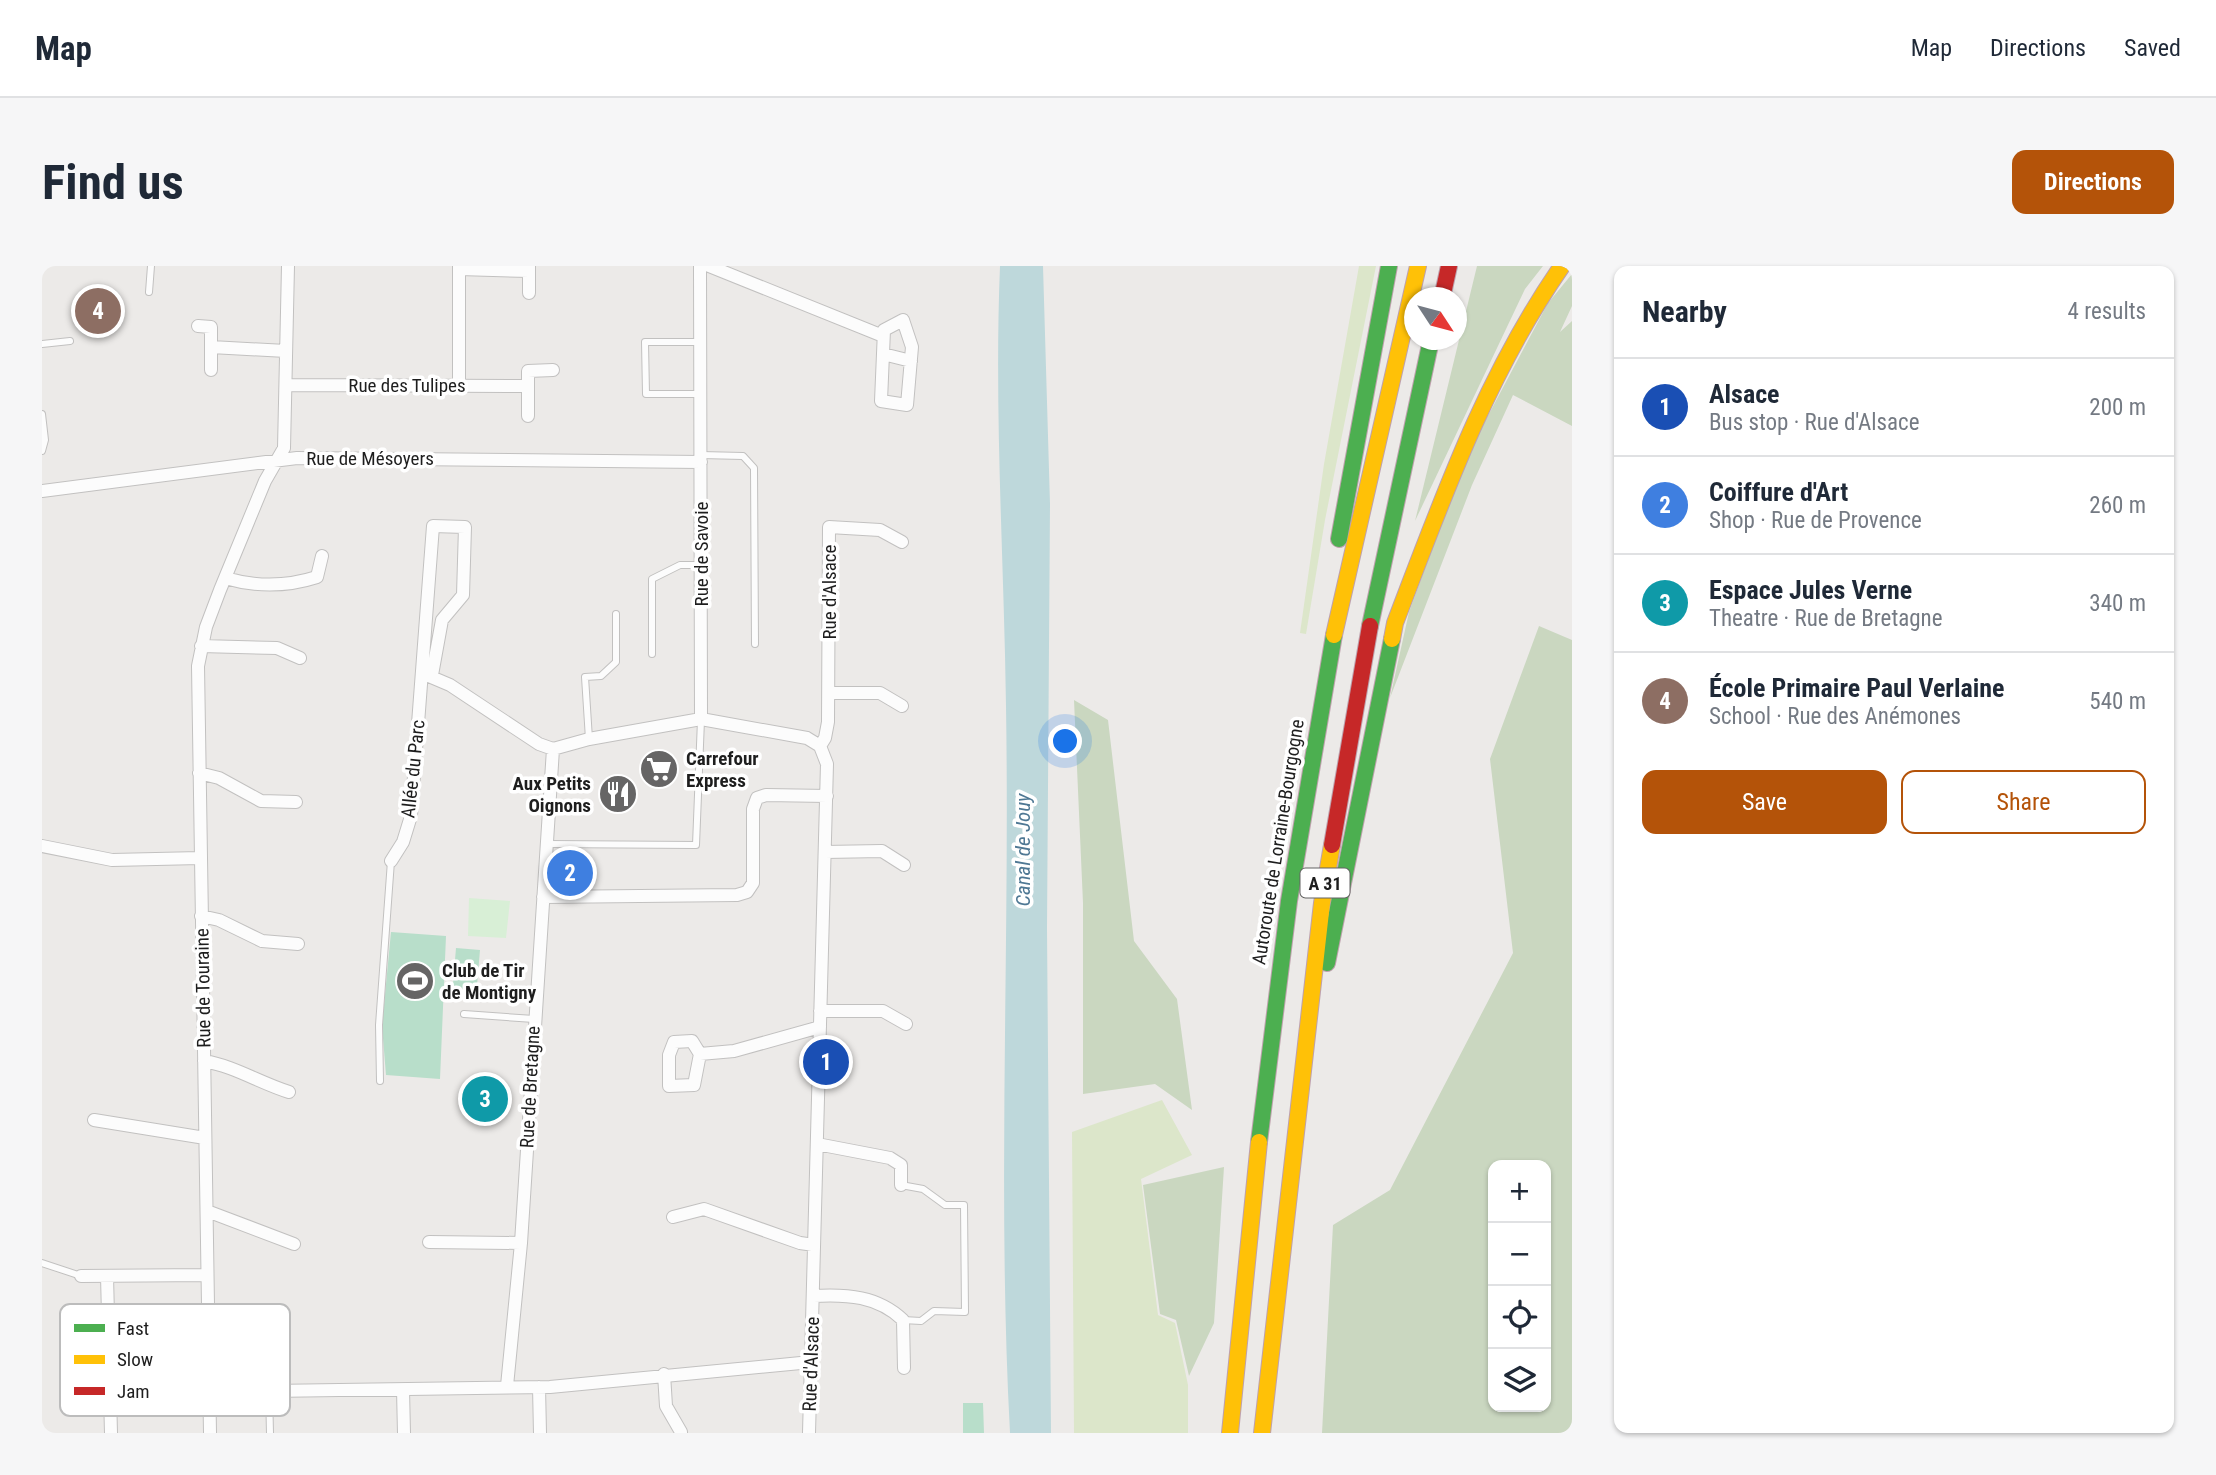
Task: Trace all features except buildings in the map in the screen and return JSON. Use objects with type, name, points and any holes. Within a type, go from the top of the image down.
[{"type":"highway","points":[[1343,586],[1339,534],[1389,266]]},
{"type":"highway","name":"Autoroute de Lorraine-Bourgogne","points":[[1230,1433],[1276,994],[1314,738],[1343,586],[1418,266]]},
{"type":"highway","points":[[1444,287],[1449,266]]},
{"type":"highway","points":[[1299,1106],[1395,623],[1463,445],[1539,299],[1562,266]]},
{"type":"highway","name":"A 31","points":[[1262,1433],[1322,903],[1371,619],[1409,432],[1430,350]]},
{"type":"street","name":"Rue de Touraine","points":[[207,1304],[197,687],[201,646],[225,578],[265,481],[284,448],[288,266]]},
{"type":"street","name":"Rue de Savoie","points":[[700,266],[701,719]]},
{"type":"street","points":[[709,266],[883,336]]},
{"type":"street","points":[[459,384],[459,268],[529,269],[529,293]]},
{"type":"street","points":[[903,320],[912,347],[908,405],[881,401],[883,354],[884,330],[903,320]]},
{"type":"street","points":[[198,326],[211,327],[211,370]]},
{"type":"street","points":[[211,347],[286,351]]},
{"type":"street","points":[[883,354],[911,360]]},
{"type":"street","points":[[528,416],[528,371],[552,370]]},
{"type":"street","name":"Rue des Tulipes","points":[[287,385],[528,386]]},
{"type":"street","name":"Rue de Mésoyers","points":[[42,491],[278,460],[701,458]]},
{"type":"street","name":"Allée du Parc","points":[[391,861],[402,842],[411,816],[428,675],[442,620],[463,595],[465,527],[433,526],[426,624],[428,675]]},
{"type":"street","name":"Rue d'Alsace","points":[[809,1433],[827,796],[827,764],[820,746],[827,731],[829,693],[830,527],[880,530],[902,542]]},
{"type":"street","points":[[225,578],[247,584],[294,584],[317,577],[322,556]]},
{"type":"street","points":[[426,624],[442,620]]},
{"type":"street","points":[[201,646],[277,648],[300,658]]},
{"type":"street","points":[[428,675],[552,749],[589,739],[701,719],[807,738],[820,746]]},
{"type":"street","points":[[829,693],[880,693],[902,706]]},
{"type":"street","name":"Rue de Bretagne","points":[[507,1386],[521,1242],[552,749]]},
{"type":"street","points":[[199,773],[219,778],[261,801],[296,802]]},
{"type":"street","points":[[543,897],[737,895],[747,892],[752,883],[752,809],[757,798],[766,795],[827,796]]},
{"type":"street","points":[[42,846],[112,860],[200,858]]},
{"type":"street","points":[[825,852],[882,851],[904,865]]},
{"type":"street","name":"Rue de Touraine","points":[[201,916],[219,920],[262,941],[298,944]]},
{"type":"street","points":[[820,1011],[883,1011],[906,1024]]},
{"type":"street","points":[[700,1054],[734,1051],[820,1027]]},
{"type":"street","name":"Rue de Touraine","points":[[204,1061],[223,1064],[259,1082],[289,1092]]},
{"type":"street","points":[[94,1120],[205,1138]]},
{"type":"street","points":[[817,1144],[890,1158],[901,1165],[901,1185]]},
{"type":"street","points":[[673,1217],[704,1209],[800,1243],[814,1245]]},
{"type":"street","points":[[207,1211],[294,1244]]},
{"type":"street","points":[[429,1242],[521,1242]]},
{"type":"street","points":[[81,1276],[207,1275]]},
{"type":"street","points":[[107,1276],[108,1304]]},
{"type":"street","name":"Rue d'Alsace","points":[[813,1296],[874,1299],[890,1307],[903,1320]]},
{"type":"street","points":[[903,1320],[904,1368]]},
{"type":"street","points":[[290,1391],[539,1387],[811,1362]]},
{"type":"street","points":[[664,1374],[666,1405],[681,1432]]},
{"type":"street","points":[[539,1387],[540,1433]]},
{"type":"street","points":[[403,1390],[404,1433]]},
{"type":"lane","points":[[149,292],[151,266]]},
{"type":"lane","points":[[42,344],[70,341]]},
{"type":"lane","points":[[701,342],[645,342],[646,394],[701,394]]},
{"type":"lane","points":[[42,414],[45,440],[42,451]]},
{"type":"lane","points":[[701,458],[743,456],[754,468],[755,644]]},
{"type":"lane","points":[[652,654],[652,579],[680,565],[701,565]]},
{"type":"lane","points":[[589,739],[584,677],[601,676],[617,662],[616,614]]},
{"type":"lane","points":[[547,844],[696,845],[698,727],[701,719]]},
{"type":"lane","points":[[380,1080],[379,1025],[391,861]]},
{"type":"lane","points":[[464,1014],[534,1019]]},
{"type":"lane","points":[[901,1185],[923,1189],[945,1205],[964,1205],[965,1312],[934,1311],[921,1321],[903,1320]]},
{"type":"lane","points":[[42,1264],[81,1276]]},
{"type":"green space","points":[[1359,266],[1376,266],[1325,520],[1306,634],[1300,633],[1324,464]]},
{"type":"green space","points":[[1477,266],[1543,266],[1525,289],[1415,521],[1457,350],[1467,350],[1467,307]]},
{"type":"green space","points":[[1572,274],[1572,306],[1560,332],[1572,321],[1572,426],[1513,395],[1472,485],[1390,698],[1409,612],[1466,457],[1548,303]]},
{"type":"green space","points":[[1539,626],[1572,640],[1572,1433],[1322,1433],[1333,1225],[1390,1190],[1513,953],[1490,759]]},
{"type":"green space","points":[[1074,700],[1108,720],[1134,941],[1177,999],[1192,1110],[1155,1084],[1083,1094],[1083,903]]},
{"type":"green space","points":[[469,898],[510,901],[506,938],[468,936]]},
{"type":"green space","name":"Club de Tir de Montigny","points":[[391,932],[446,936],[440,1079],[386,1075],[382,1026]]},
{"type":"green space","points":[[456,948],[480,950],[476,997],[452,996]]},
{"type":"green space","points":[[1162,1100],[1192,1155],[1141,1179],[1158,1315],[1175,1323],[1188,1385],[1188,1433],[1074,1433],[1072,1132]]},
{"type":"green space","points":[[1224,1167],[1214,1323],[1189,1376],[1176,1320],[1160,1314],[1143,1185]]},
{"type":"green space","points":[[963,1403],[983,1403],[984,1433],[963,1433]]},
{"type":"water","name":"Canal de Jouy","points":[[1000,266],[1043,266],[1050,504],[1047,929],[1051,1433],[1010,1433],[1006,1342],[1004,1160],[1007,797],[999,431]]},
{"type":"traffic: fast","points":[[1339,539],[1389,266]]},
{"type":"traffic: fast","points":[[1370,626],[1429,350]]},
{"type":"traffic: fast","points":[[1259,1142],[1289,901],[1334,635]]},
{"type":"traffic: fast","points":[[1327,963],[1392,639]]},
{"type":"traffic: slow","points":[[1334,635],[1418,266]]},
{"type":"traffic: slow","points":[[1392,639],[1395,623],[1430,531],[1488,394],[1510,350],[1562,266]]},
{"type":"traffic: slow","points":[[1262,1433],[1322,903],[1332,845]]},
{"type":"traffic: slow","points":[[1230,1433],[1259,1142]]},
{"type":"traffic: jam","points":[[1444,287],[1449,266]]},
{"type":"traffic: jam","points":[[1332,845],[1370,626]]},
{"type":"place","name":"École Primaire Paul Verlaine","points":[[98,311]]},
{"type":"place","name":"Carrefour Express","points":[[659,769]]},
{"type":"place","name":"Aux Petits Oignons","points":[[618,794]]},
{"type":"place","name":"Coiffure d'Art","points":[[570,873]]},
{"type":"place","name":"Club de Tir de Montigny","points":[[415,981]]},
{"type":"place","name":"Alsace","points":[[826,1062]]},
{"type":"place","name":"Espace Jules Verne","points":[[485,1099]]}]
